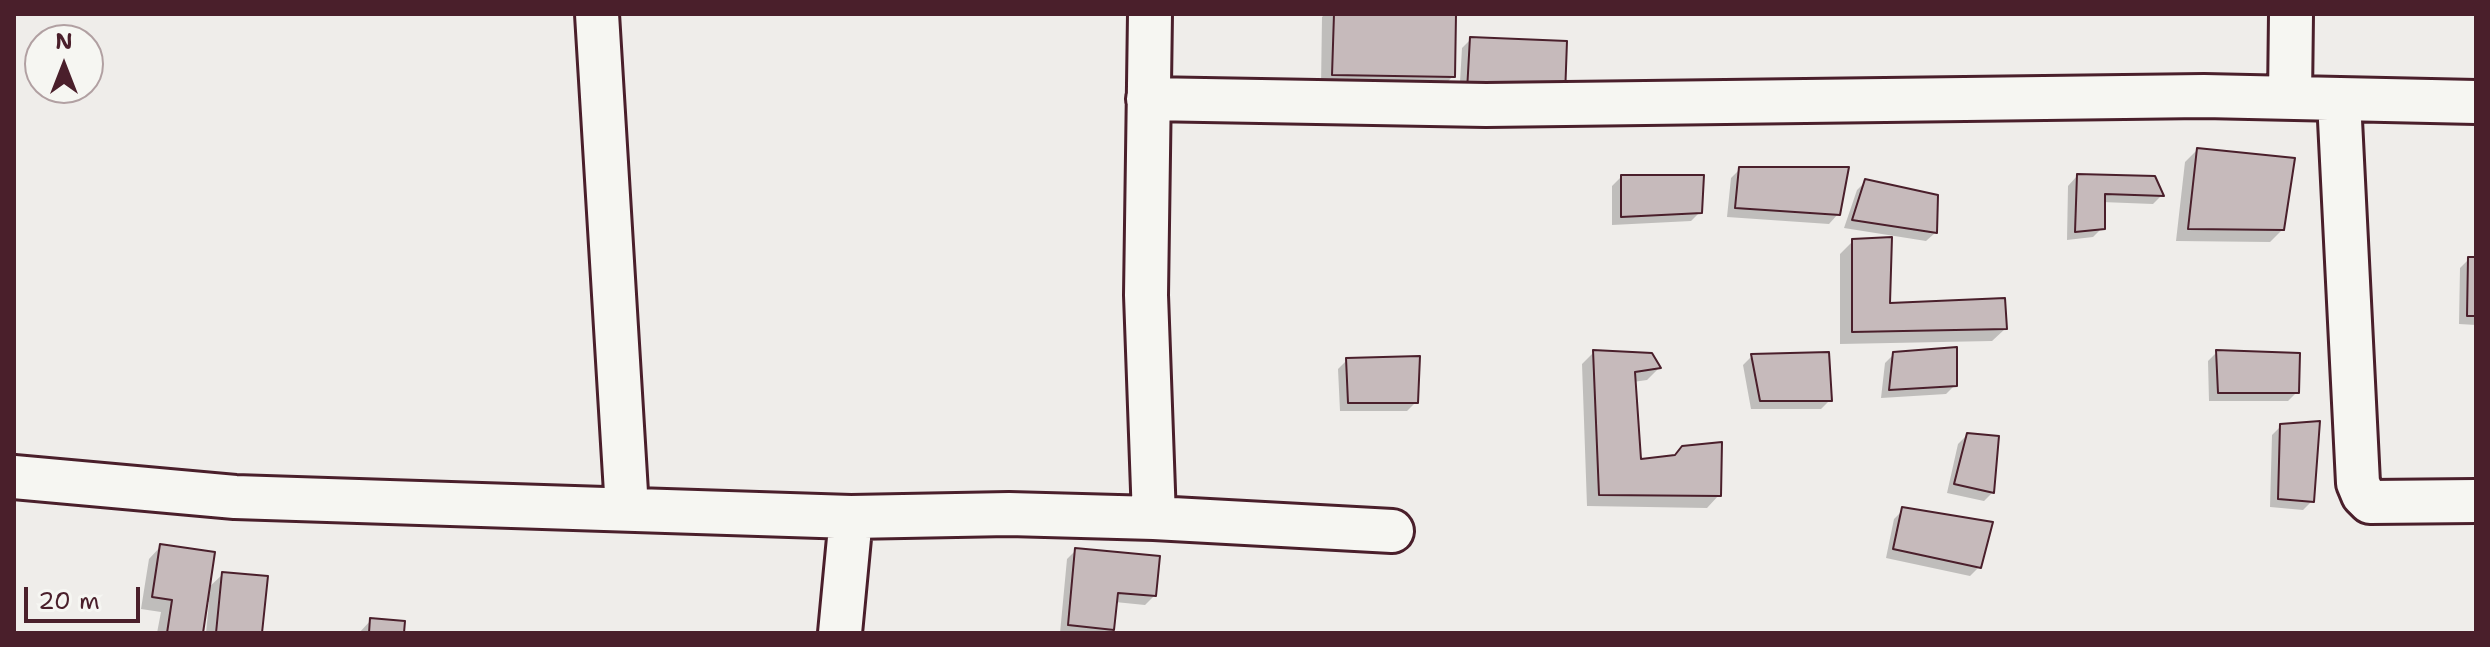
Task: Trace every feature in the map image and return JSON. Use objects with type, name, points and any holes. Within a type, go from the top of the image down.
[{"type":"street","points":[[597,14],[627,509]]},
{"type":"street","points":[[1150,14],[1146,295],[1154,518]]},
{"type":"street","points":[[2290,98],[2291,14]]},
{"type":"street","points":[[1148,99],[1486,105],[2204,96],[2476,102]]},
{"type":"street","points":[[2339,100],[2358,483],[2370,502],[2476,501]]},
{"type":"street","points":[[14,477],[235,497],[851,517],[1009,514],[1154,518],[1392,531]]},
{"type":"street","points":[[840,633],[851,517]]},
{"type":"building","points":[[1334,14],[1456,14],[1455,77],[1332,75]]},
{"type":"building","points":[[1470,37],[1567,41],[1565,96],[1467,91]]},
{"type":"building","points":[[2197,148],[2295,158],[2284,230],[2188,229]]},
{"type":"building","points":[[1739,167],[1849,167],[1840,215],[1735,208]]},
{"type":"building","points":[[2077,174],[2155,176],[2164,196],[2105,194],[2105,229],[2075,232]]},
{"type":"building","points":[[1621,175],[1704,175],[1702,213],[1621,217]]},
{"type":"building","points":[[1865,179],[1938,195],[1937,233],[1852,220]]},
{"type":"building","points":[[1892,237],[1890,303],[2005,298],[2007,329],[1852,332],[1852,239]]},
{"type":"building","points":[[2468,257],[2476,257],[2476,316],[2467,316]]},
{"type":"building","points":[[1957,347],[1957,386],[1889,390],[1893,352]]},
{"type":"building","points":[[1593,350],[1652,353],[1661,368],[1635,372],[1641,459],[1675,455],[1682,446],[1722,442],[1721,496],[1599,495]]},
{"type":"building","points":[[2216,350],[2300,353],[2299,393],[2218,393]]},
{"type":"building","points":[[1829,352],[1832,401],[1760,401],[1751,354]]},
{"type":"building","points":[[1420,356],[1418,403],[1348,403],[1346,358]]},
{"type":"building","points":[[2320,421],[2314,502],[2278,499],[2280,424]]},
{"type":"building","points":[[1967,433],[1999,436],[1994,493],[1954,484]]},
{"type":"building","points":[[1902,507],[1993,522],[1981,568],[1893,549]]},
{"type":"building","points":[[160,544],[215,552],[203,633],[167,633],[172,600],[152,597]]},
{"type":"building","points":[[1075,548],[1160,556],[1156,596],[1118,593],[1114,630],[1068,625]]},
{"type":"building","points":[[222,572],[268,576],[262,633],[216,633]]},
{"type":"building","points":[[370,618],[405,621],[404,633],[369,633]]}]
